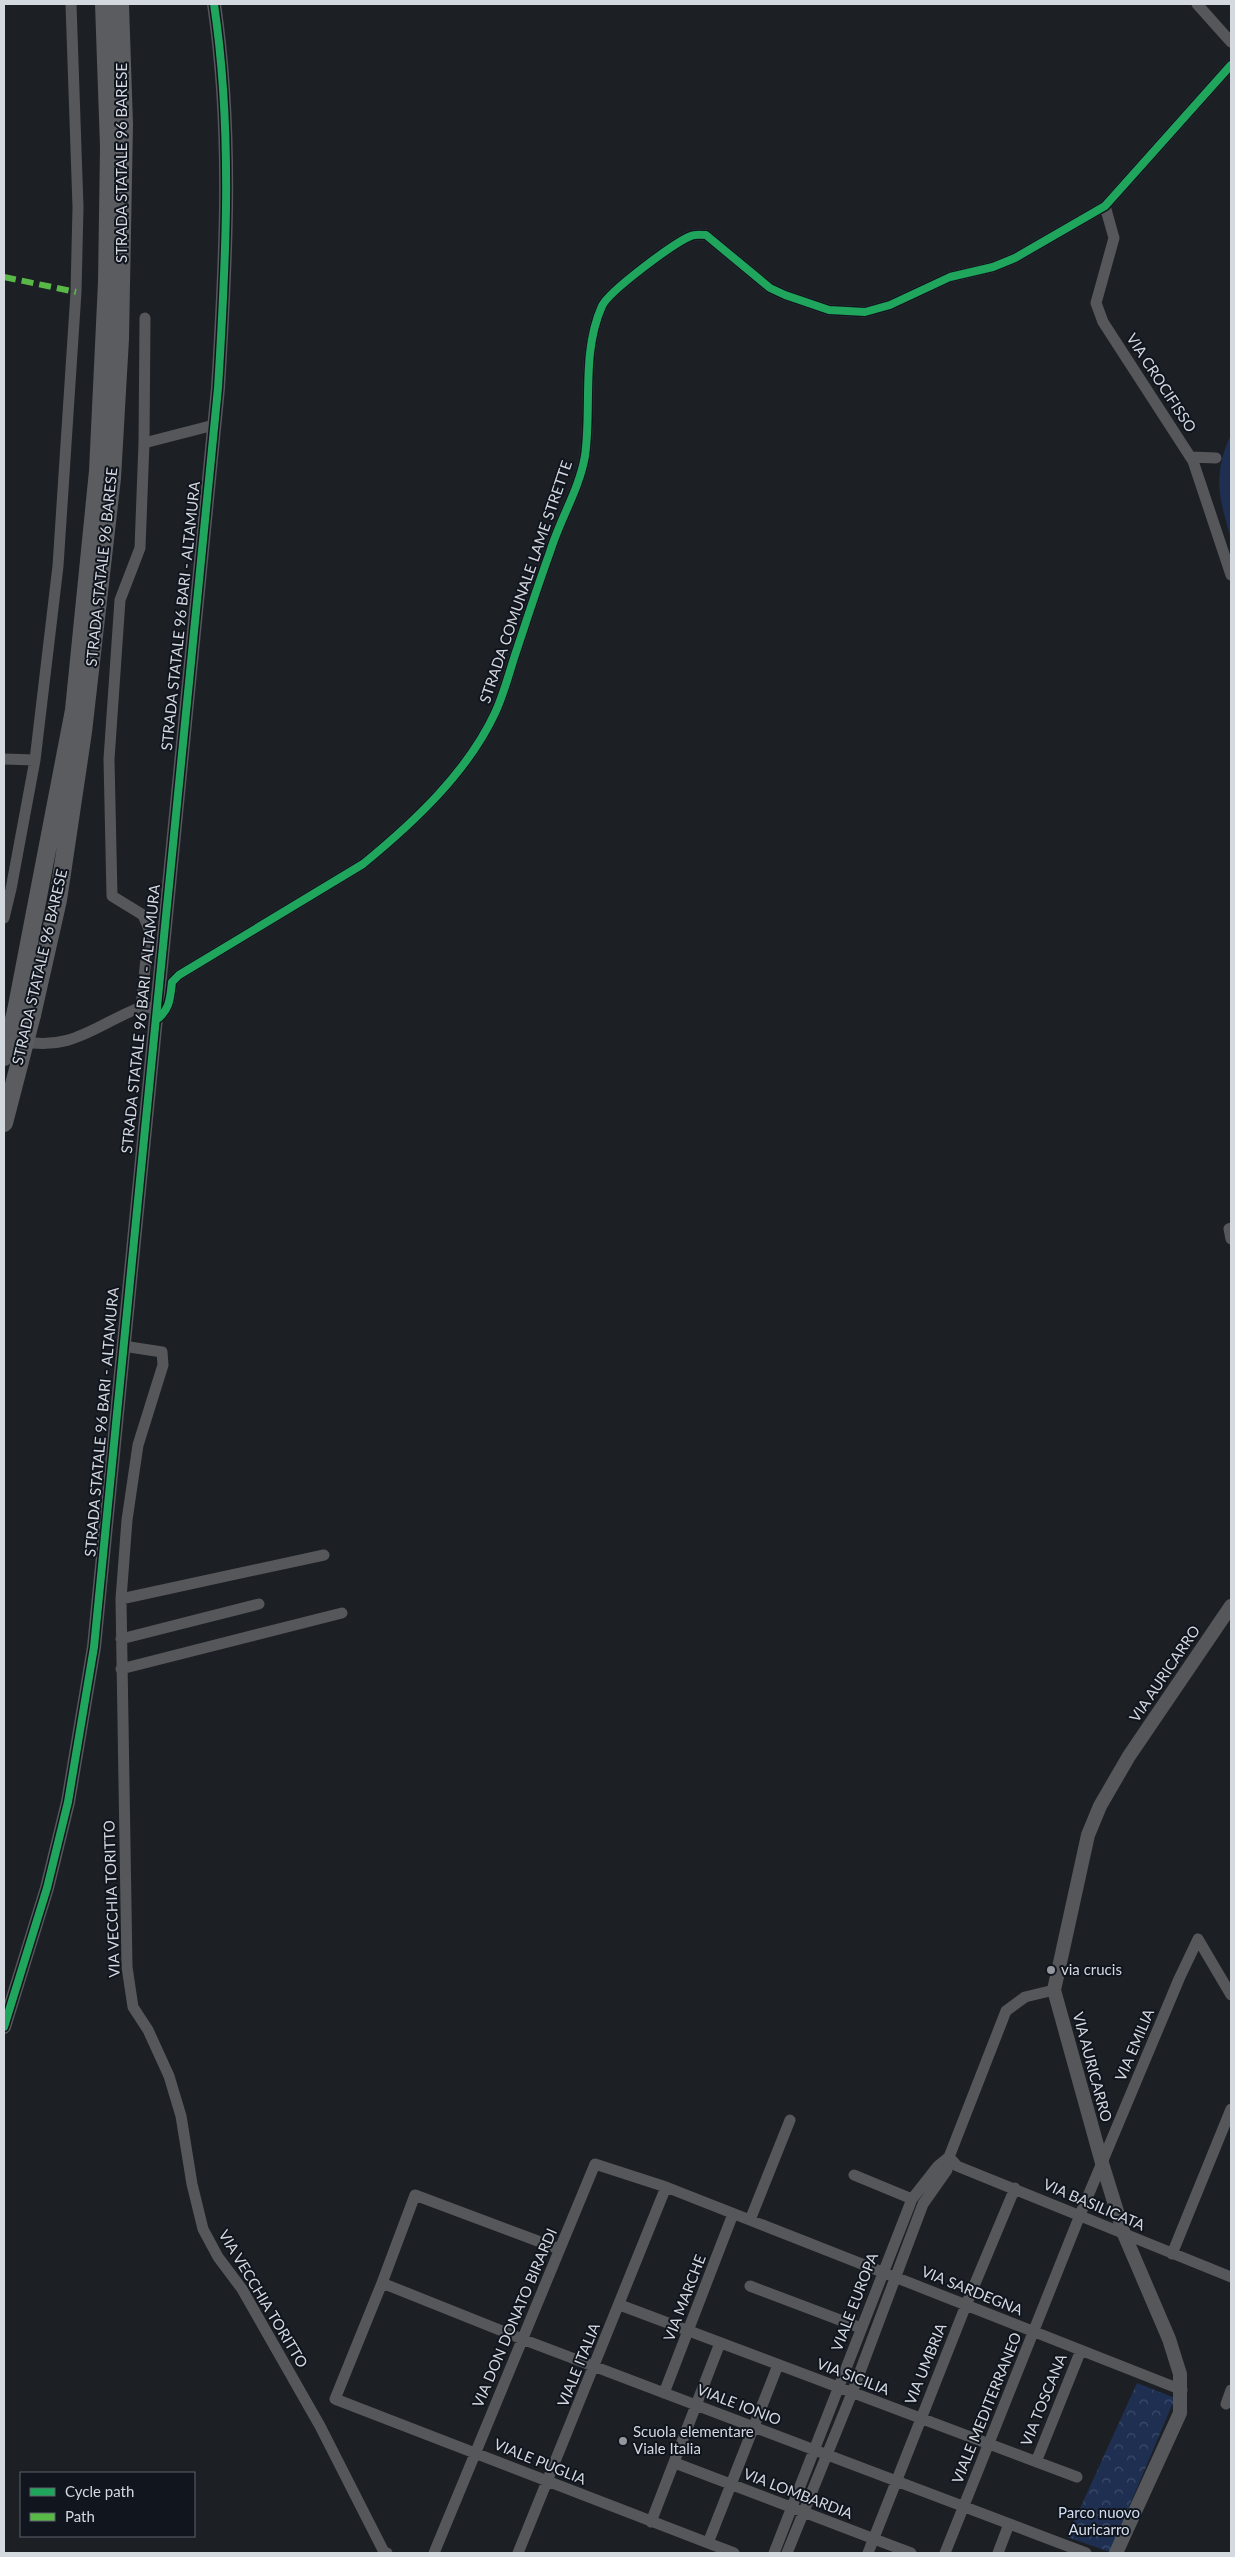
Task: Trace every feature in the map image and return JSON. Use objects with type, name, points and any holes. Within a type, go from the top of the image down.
[{"type":"highway","name":"STRADA STATALE 96 BARESE","points":[[4,1122],[74,710],[98,471],[107,282],[108,147],[104,4]]},
{"type":"highway","name":"STRADA STATALE 96 BARESE","points":[[4,1057],[24,1013],[58,900],[83,732],[112,478],[120,339],[124,133],[120,4]]},
{"type":"street","points":[[4,918],[35,760],[58,566],[76,292],[78,207],[71,4]]},
{"type":"street","name":"STRADA STATALE 96 BARI - ALTAMURA","points":[[4,2027],[47,1888],[68,1802],[94,1647],[214,425],[226,249],[226,173],[222,74],[214,4]]},
{"type":"street","points":[[1197,4],[1231,42]]},
{"type":"street","name":"STRADA COMUNALE LAME STRETTE","points":[[156,1014],[164,1014],[170,1004],[172,982],[179,975],[363,864],[388,843],[438,794],[470,753],[494,714],[552,544],[580,477],[585,454],[588,376],[595,326],[603,304],[612,293],[692,235],[706,235],[716,241],[770,288],[829,310],[865,312],[890,305],[950,277],[994,267],[1016,258],[1105,206],[1231,65]]},
{"type":"street","name":"VIA CROCIFISSO","points":[[1105,206],[1114,238],[1096,303],[1103,322],[1191,457],[1231,575]]},
{"type":"street","points":[[141,1007],[149,929],[143,915],[112,896],[109,759],[120,600],[140,548],[144,443],[145,318]]},
{"type":"street","points":[[144,443],[214,425]]},
{"type":"street","points":[[1191,457],[1216,458]]},
{"type":"street","points":[[4,759],[35,760]]},
{"type":"street","points":[[4,1038],[40,1045],[57,1044],[79,1038],[113,1018],[141,1007],[156,1014]]},
{"type":"street","points":[[1231,1228],[1229,1229],[1231,1239]]},
{"type":"street","name":"VIA VECCHIA TORITTO","points":[[123,1346],[162,1352],[163,1365],[138,1445],[127,1520],[121,1599],[127,1967],[133,2007],[148,2030],[169,2076],[181,2116],[192,2184],[203,2229],[218,2257],[242,2289],[320,2426],[362,2504],[375,2536],[384,2552],[387,2553]]},
{"type":"street","points":[[121,1599],[324,1555]]},
{"type":"street","points":[[121,1639],[259,1604]]},
{"type":"street","name":"VIA AURICARRO","points":[[1116,2553],[1180,2413],[1182,2390],[1180,2374],[1169,2338],[1124,2234],[1102,2163],[1054,1990],[1088,1835],[1100,1806],[1130,1756],[1231,1606]]},
{"type":"street","points":[[121,1669],[342,1614]]},
{"type":"street","name":"VIA EMILIA","points":[[1102,2163],[1198,1939],[1231,1995]]},
{"type":"street","name":"VIALE EUROPA","points":[[787,2553],[852,2392],[923,2204],[947,2170],[949,2157],[1006,2011],[1025,1997],[1054,1990]]},
{"type":"street","points":[[1172,2254],[1231,2109]]},
{"type":"street","points":[[750,2220],[790,2120]]},
{"type":"street","name":"VIALE EUROPA","points":[[774,2553],[912,2199],[938,2166],[949,2157]]},
{"type":"street","name":"VIA BASILICATA","points":[[949,2157],[957,2166],[1231,2277]]},
{"type":"street","name":"VIALE MEDITERRANEO","points":[[945,2553],[1102,2163]]},
{"type":"street","name":"VIA DON DONATO BIRARDI","points":[[434,2553],[596,2164],[666,2187]]},
{"type":"street","points":[[854,2175],[912,2199]]},
{"type":"street","name":"VIA SARDEGNA","points":[[666,2187],[1182,2390]]},
{"type":"street","name":"VIALE ITALIA","points":[[518,2553],[620,2305],[666,2187]]},
{"type":"street","name":"VIA UMBRIA","points":[[868,2553],[920,2418],[1015,2188]]},
{"type":"street","points":[[382,2284],[415,2195],[559,2250]]},
{"type":"street","name":"VIA MARCHE","points":[[664,2393],[734,2214]]},
{"type":"street","name":"VIALE IONIO","points":[[382,2284],[1086,2553]]},
{"type":"street","name":"VIALE PUGLIA","points":[[382,2284],[335,2398],[734,2553]]},
{"type":"street","points":[[750,2286],[861,2328]]},
{"type":"street","name":"VIA SICILIA","points":[[620,2305],[1077,2477]]},
{"type":"street","points":[[651,2522],[720,2343]]},
{"type":"street","name":"VIA TOSCANA","points":[[1036,2462],[1081,2350]]},
{"type":"street","points":[[708,2543],[778,2365]]},
{"type":"street","points":[[1226,2404],[1231,2390]]},
{"type":"street","name":"VIA LOMBARDIA","points":[[674,2463],[911,2553]]},
{"type":"street","points":[[998,2553],[1009,2524]]},
{"type":"green space","points":[[1231,434],[1231,539],[1223,511],[1219,475],[1225,449]]},
{"type":"green space","name":"Parco nuovo Auricarro","points":[[1137,2383],[1175,2398],[1110,2552],[1067,2537]]},
{"type":"marked path","points":[[4,277],[76,292]]},
{"type":"cycle path","points":[[4,2027],[47,1888],[68,1802],[94,1647],[218,388],[225,244],[226,148],[224,100],[214,4]]},
{"type":"cycle path","points":[[156,1020],[167,1008],[172,982],[179,975],[363,864],[401,832],[437,796],[470,756],[495,713],[501,698],[554,540],[582,469],[587,437],[591,342],[602,306],[617,290],[671,247],[693,235],[706,235],[770,288],[785,295],[829,310],[865,312],[890,305],[950,277],[993,267],[1015,258],[1105,206],[1231,65]]},
{"type":"place","name":"via crucis","points":[[1051,1970]]},
{"type":"place","name":"Scuola elementare Viale Italia","points":[[623,2441]]}]
